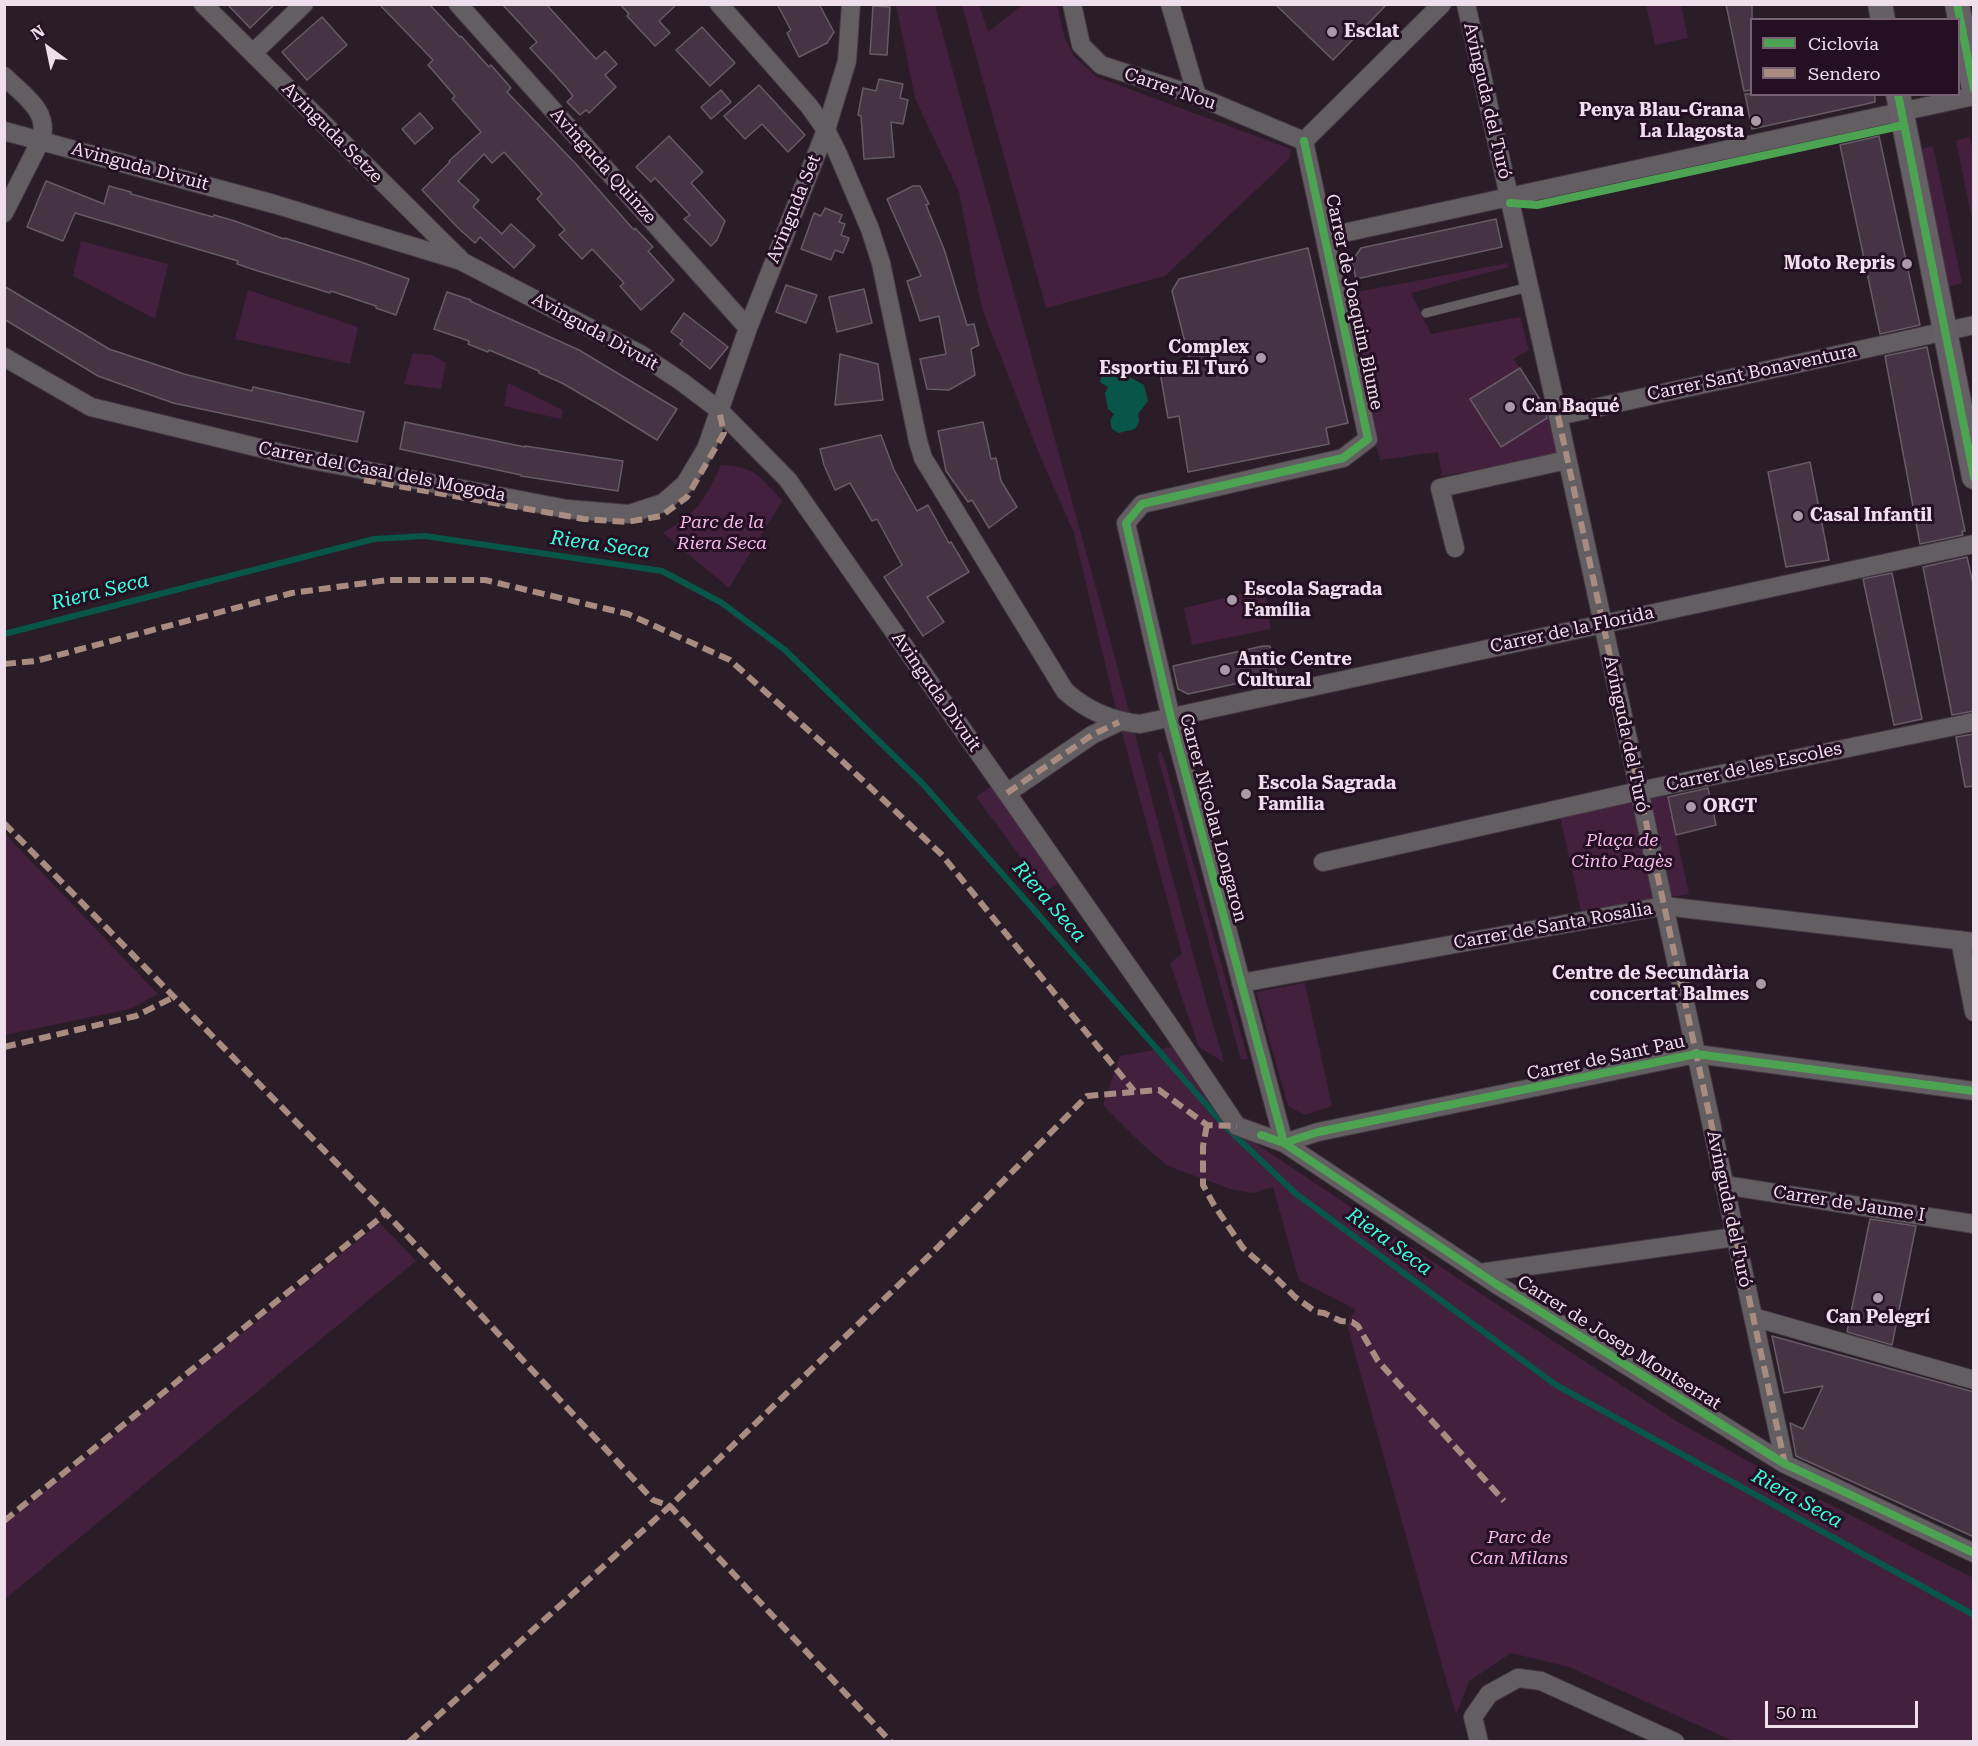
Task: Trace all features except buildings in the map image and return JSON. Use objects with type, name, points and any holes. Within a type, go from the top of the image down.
[{"type":"main road","points":[[1960,19],[1974,88]]},
{"type":"main road","points":[[1900,104],[1974,477]]},
{"type":"street","name":"Avinguda Setze","points":[[203,4],[461,261]]},
{"type":"street","points":[[253,53],[304,4]]},
{"type":"street","name":"Avinguda Quinze","points":[[459,4],[748,328]]},
{"type":"street","points":[[719,4],[809,106],[826,130],[870,229],[881,263],[923,458],[1065,691],[1081,706],[1119,722]]},
{"type":"street","name":"Avinguda Set","points":[[719,410],[748,328],[826,130],[847,61],[851,4]]},
{"type":"street","name":"Carrer Nou","points":[[1072,4],[1081,45],[1101,65],[1197,96],[1304,141]]},
{"type":"street","points":[[1170,4],[1197,96]]},
{"type":"street","points":[[1304,141],[1442,4]]},
{"type":"street","name":"Avinguda del Turó","points":[[1466,4],[1558,416],[1785,1464]]},
{"type":"street","points":[[4,76],[41,114],[45,128],[4,213]]},
{"type":"street","points":[[1325,237],[1900,104],[1974,96]]},
{"type":"street","name":"Avinguda Divuit","points":[[4,130],[274,204],[461,261],[640,354],[719,410],[788,480],[1167,1022],[1237,1126],[1262,1136]]},
{"type":"street","name":"Carrer de Joaquim Blume","points":[[1142,504],[1343,458],[1368,439],[1304,141]]},
{"type":"street","name":"Carrer Sant Bonaventura","points":[[1558,416],[1974,325]]},
{"type":"street","name":"Carrer del Casal dels Mogoda","points":[[4,357],[91,407],[144,421],[312,460],[567,509],[629,514],[663,503],[685,484],[706,449],[719,410]]},
{"type":"street","points":[[1455,548],[1440,488],[1567,460]]},
{"type":"street","name":"Carrer Nicolau Longaron","points":[[1142,504],[1126,523],[1171,718],[1284,1143]]},
{"type":"street","name":"Carrer de la Florida","points":[[1119,722],[1140,724],[1171,718],[1974,544]]},
{"type":"street","points":[[1007,793],[1092,735],[1119,722]]},
{"type":"street","name":"Carrer de les Escoles","points":[[1323,862],[1639,791],[1974,722]]},
{"type":"street","name":"Carrer de Santa Rosalia","points":[[1241,983],[1664,906],[1967,941]]},
{"type":"street","points":[[1967,941],[1974,1012]]},
{"type":"street","name":"Carrer de Sant Pau","points":[[1284,1143],[1318,1132],[1696,1054],[1974,1091]]},
{"type":"street","name":"Carrer de Josep Montserrat","points":[[1262,1136],[1284,1143],[1479,1273],[1785,1464],[1974,1553]]},
{"type":"street","name":"Carrer de Jaume I","points":[[1724,1185],[1974,1224]]},
{"type":"street","points":[[1479,1273],[1735,1237]]},
{"type":"street","points":[[1753,1317],[1974,1380]]},
{"type":"street","points":[[1479,1742],[1473,1717],[1489,1694],[1518,1678],[1541,1681],[1675,1742]]},
{"type":"lane","points":[[1426,313],[1529,287]]},
{"type":"green space","points":[[896,5],[935,5],[1224,1062],[1199,1047],[1170,963],[1182,954],[1119,722],[1074,533],[1040,456],[982,309],[959,192],[915,98]]},
{"type":"green space","points":[[962,5],[979,5],[988,32],[1022,5],[1057,5],[1065,39],[1074,56],[1097,77],[1291,149],[1290,158],[1165,276],[1046,308]]},
{"type":"green space","points":[[1646,5],[1681,5],[1688,38],[1655,45]]},
{"type":"green space","points":[[1970,137],[1974,156],[1973,225],[1956,140]]},
{"type":"green space","points":[[1933,146],[1962,283],[1949,287],[1921,149]]},
{"type":"green space","points":[[81,241],[168,264],[155,319],[73,276]]},
{"type":"green space","points":[[1508,263],[1509,267],[1411,293],[1431,334],[1520,317],[1529,350],[1513,359],[1520,368],[1470,399],[1501,447],[1550,415],[1557,455],[1442,476],[1438,452],[1380,460],[1337,296]]},
{"type":"green space","points":[[248,290],[358,327],[350,364],[235,339]]},
{"type":"green space","points":[[413,353],[432,355],[446,363],[441,389],[404,384]]},
{"type":"green space","points":[[508,383],[563,410],[561,419],[504,406]]},
{"type":"green space","name":"Parc de la Riera Seca","points":[[721,465],[742,468],[756,474],[782,501],[729,588],[663,533],[684,519],[699,505]]},
{"type":"green space","points":[[1264,588],[1271,629],[1192,645],[1184,608]]},
{"type":"green space","points":[[1162,752],[1248,1059],[1241,1060],[1157,753]]},
{"type":"green space","points":[[993,785],[1061,881],[1046,891],[976,797]]},
{"type":"green space","name":"Plaça de Cinto Pagès","points":[[1666,788],[1689,894],[1581,911],[1559,812]]},
{"type":"green space","points":[[4,834],[158,994],[130,1009],[5,1035]]},
{"type":"green space","points":[[1305,983],[1332,1106],[1305,1115],[1288,1106],[1256,992]]},
{"type":"green space","name":"Parc de Can Milans","points":[[1171,1047],[1237,1131],[1495,1303],[1678,1422],[1784,1481],[1973,1578],[1973,1741],[1733,1741],[1569,1667],[1511,1653],[1469,1681],[1456,1715],[1347,1325],[1356,1310],[1299,1280],[1273,1187],[1254,1193],[1233,1190],[1168,1166],[1103,1105],[1120,1056]]},
{"type":"green space","points":[[380,1223],[416,1261],[5,1599],[5,1523]]},
{"type":"shaded area","points":[[1108,371],[1113,375],[1116,373],[1118,378],[1129,377],[1144,385],[1148,401],[1138,414],[1139,422],[1135,429],[1119,433],[1112,429],[1110,421],[1114,414],[1108,409],[1105,393],[1108,387],[1100,382],[1102,372]]},
{"type":"waterway","name":"Riera Seca","points":[[4,634],[374,539],[425,536],[662,571],[722,603],[785,650],[922,783],[1226,1127],[1295,1193],[1556,1385],[1974,1615]]},
{"type":"marked path","points":[[364,480],[584,519],[627,522],[661,516],[687,497],[724,433],[719,410]]},
{"type":"marked path","points":[[1558,416],[1785,1464]]},
{"type":"marked path","points":[[4,664],[36,661],[292,593],[388,580],[485,580],[628,614],[730,660],[942,855],[1134,1091]]},
{"type":"marked path","points":[[1007,793],[1092,735],[1119,722]]},
{"type":"marked path","points":[[4,823],[398,1226],[653,1500],[670,1506],[891,1742]]},
{"type":"marked path","points":[[4,1047],[136,1016],[174,997]]},
{"type":"marked path","points":[[409,1742],[670,1506],[938,1247],[1087,1096],[1159,1090],[1207,1125],[1237,1126]]},
{"type":"marked path","points":[[1207,1125],[1203,1146],[1203,1185],[1243,1248],[1295,1297],[1316,1312],[1341,1321],[1352,1322],[1358,1326],[1378,1361],[1504,1501]]},
{"type":"marked path","points":[[4,1521],[385,1214]]},
{"type":"cycle path","points":[[1957,4],[1960,18]]},
{"type":"cycle path","points":[[1960,19],[1974,89]]},
{"type":"cycle path","points":[[1898,96],[1974,477]]},
{"type":"cycle path","points":[[1510,203],[1537,205],[1904,125]]},
{"type":"cycle path","points":[[1304,141],[1368,439],[1343,458],[1142,504],[1126,523],[1171,718],[1284,1143],[1318,1132],[1696,1054],[1974,1091]]},
{"type":"cycle path","points":[[1261,1135],[1284,1143],[1496,1284],[1785,1464],[1974,1553]]},
{"type":"place","name":"Esclat","points":[[1332,32]]},
{"type":"place","name":"Penya Blau-Grana La Llagosta","points":[[1756,121]]},
{"type":"place","name":"Moto Repris","points":[[1907,264]]},
{"type":"place","name":"Complex Esportiu El Turó","points":[[1261,358]]},
{"type":"place","name":"Can Baqué","points":[[1510,407]]},
{"type":"place","name":"Casal Infantil","points":[[1798,516]]},
{"type":"place","name":"Escola Sagrada Família","points":[[1232,600]]},
{"type":"place","name":"Antic Centre Cultural","points":[[1225,670]]},
{"type":"place","name":"Escola Sagrada Familia","points":[[1246,794]]},
{"type":"place","name":"ORGT","points":[[1691,807]]},
{"type":"place","name":"Centre de Secundària concertat Balmes","points":[[1761,984]]},
{"type":"place","name":"Can Pelegrí","points":[[1878,1298]]}]
